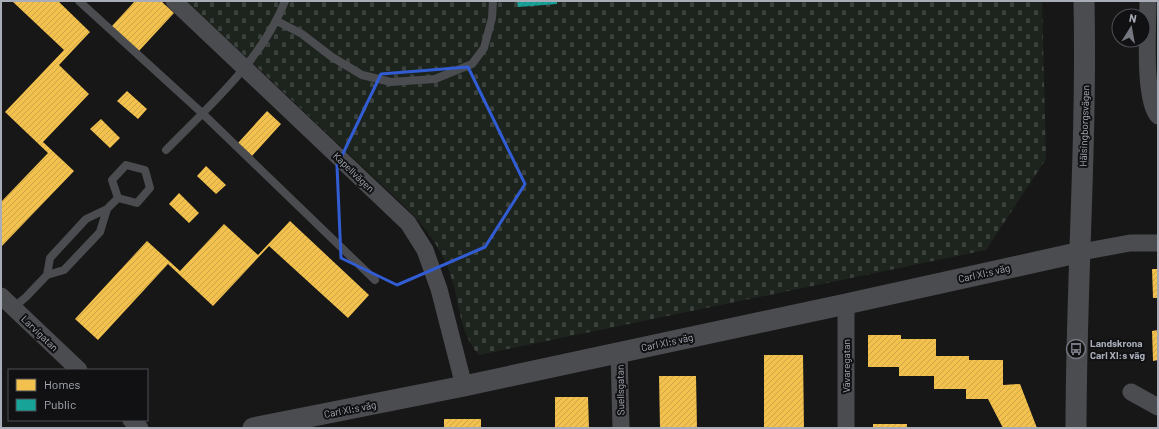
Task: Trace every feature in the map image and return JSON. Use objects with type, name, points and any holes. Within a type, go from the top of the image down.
[{"type":"street","name":"Kapellvägen","points":[[174,1],[408,223],[425,250],[439,289],[464,386]]},
{"type":"street","name":"Hälsingborgsvägen","points":[[1076,428],[1077,320],[1081,252],[1086,68],[1084,1]]},
{"type":"street","points":[[1148,1],[1149,93],[1153,111],[1158,116]]},
{"type":"street","points":[[1081,252],[1130,243],[1158,243]]},
{"type":"street","name":"Carl XI:s väg","points":[[265,427],[464,386],[1081,252]]},
{"type":"street","name":"Larvigatan","points":[[1,296],[77,369]]},
{"type":"street","name":"Vävaregatan","points":[[846,304],[846,428]]},
{"type":"street","name":"Suellsgatan","points":[[619,352],[621,428]]},
{"type":"street","points":[[1131,392],[1158,407]]},
{"type":"street","points":[[132,421],[140,428]]},
{"type":"lane","points":[[79,1],[202,113],[376,280]]},
{"type":"lane","points":[[166,150],[244,68],[277,21],[285,1]]},
{"type":"lane","points":[[277,21],[302,34],[362,75],[391,82],[435,79],[472,64],[484,48],[492,18],[493,1]]},
{"type":"lane","points":[[126,165],[145,170],[150,188],[137,203],[118,198],[112,180],[126,165]]},
{"type":"lane","points":[[47,275],[50,258],[65,241],[86,219],[107,209],[118,198]]},
{"type":"lane","points":[[13,308],[47,275],[64,270],[100,232],[107,209]]},
{"type":"highlighted area","points":[[468,67],[525,184],[485,247],[397,285],[341,258],[337,166],[381,74]]},
{"type":"green space","points":[[187,1],[1042,1],[1046,159],[986,250],[479,355],[464,329],[455,290],[448,269],[438,248],[425,229],[401,203]]},
{"type":"building: Homes","points":[[12,1],[58,1],[90,32],[59,65],[89,94],[43,142],[74,171],[1,247],[1,202],[48,153],[5,112],[64,50]]},
{"type":"building: Homes","points":[[135,1],[161,1],[174,13],[138,52],[111,27]]},
{"type":"building: Homes","points":[[127,91],[147,109],[138,119],[117,101]]},
{"type":"building: Homes","points":[[267,111],[281,124],[252,156],[238,143]]},
{"type":"building: Homes","points":[[101,119],[120,138],[110,148],[90,129]]},
{"type":"building: Homes","points":[[206,166],[226,185],[216,194],[197,176]]},
{"type":"building: Homes","points":[[179,193],[199,213],[189,223],[169,204]]},
{"type":"building: Homes","points":[[290,221],[369,295],[348,318],[269,246],[213,306],[168,264],[98,340],[75,319],[147,241],[180,271],[224,224],[258,255]]},
{"type":"building: Homes","points":[[1152,269],[1158,269],[1158,298],[1153,298]]},
{"type":"building: Homes","points":[[1158,330],[1158,360],[1153,361],[1152,331]]},
{"type":"building: Homes","points":[[868,335],[901,335],[901,339],[936,339],[936,356],[969,356],[969,360],[1003,360],[1003,385],[1020,384],[1037,428],[1003,428],[988,399],[966,399],[966,389],[934,389],[934,376],[899,376],[899,367],[868,367]]},
{"type":"building: Homes","points":[[764,355],[803,355],[804,428],[764,428]]},
{"type":"building: Homes","points":[[659,376],[696,376],[697,428],[660,428]]},
{"type":"building: Homes","points":[[555,397],[588,397],[589,428],[555,428]]},
{"type":"building: Homes","points":[[444,419],[481,419],[481,428],[444,428]]},
{"type":"building: Homes","points":[[873,424],[907,424],[907,428],[873,428]]},
{"type":"building: Public","points":[[517,1],[557,1],[557,4],[518,7]]},
{"type":"place","name":"Landskrona Carl XI:s väg","points":[[1076,349]]}]
